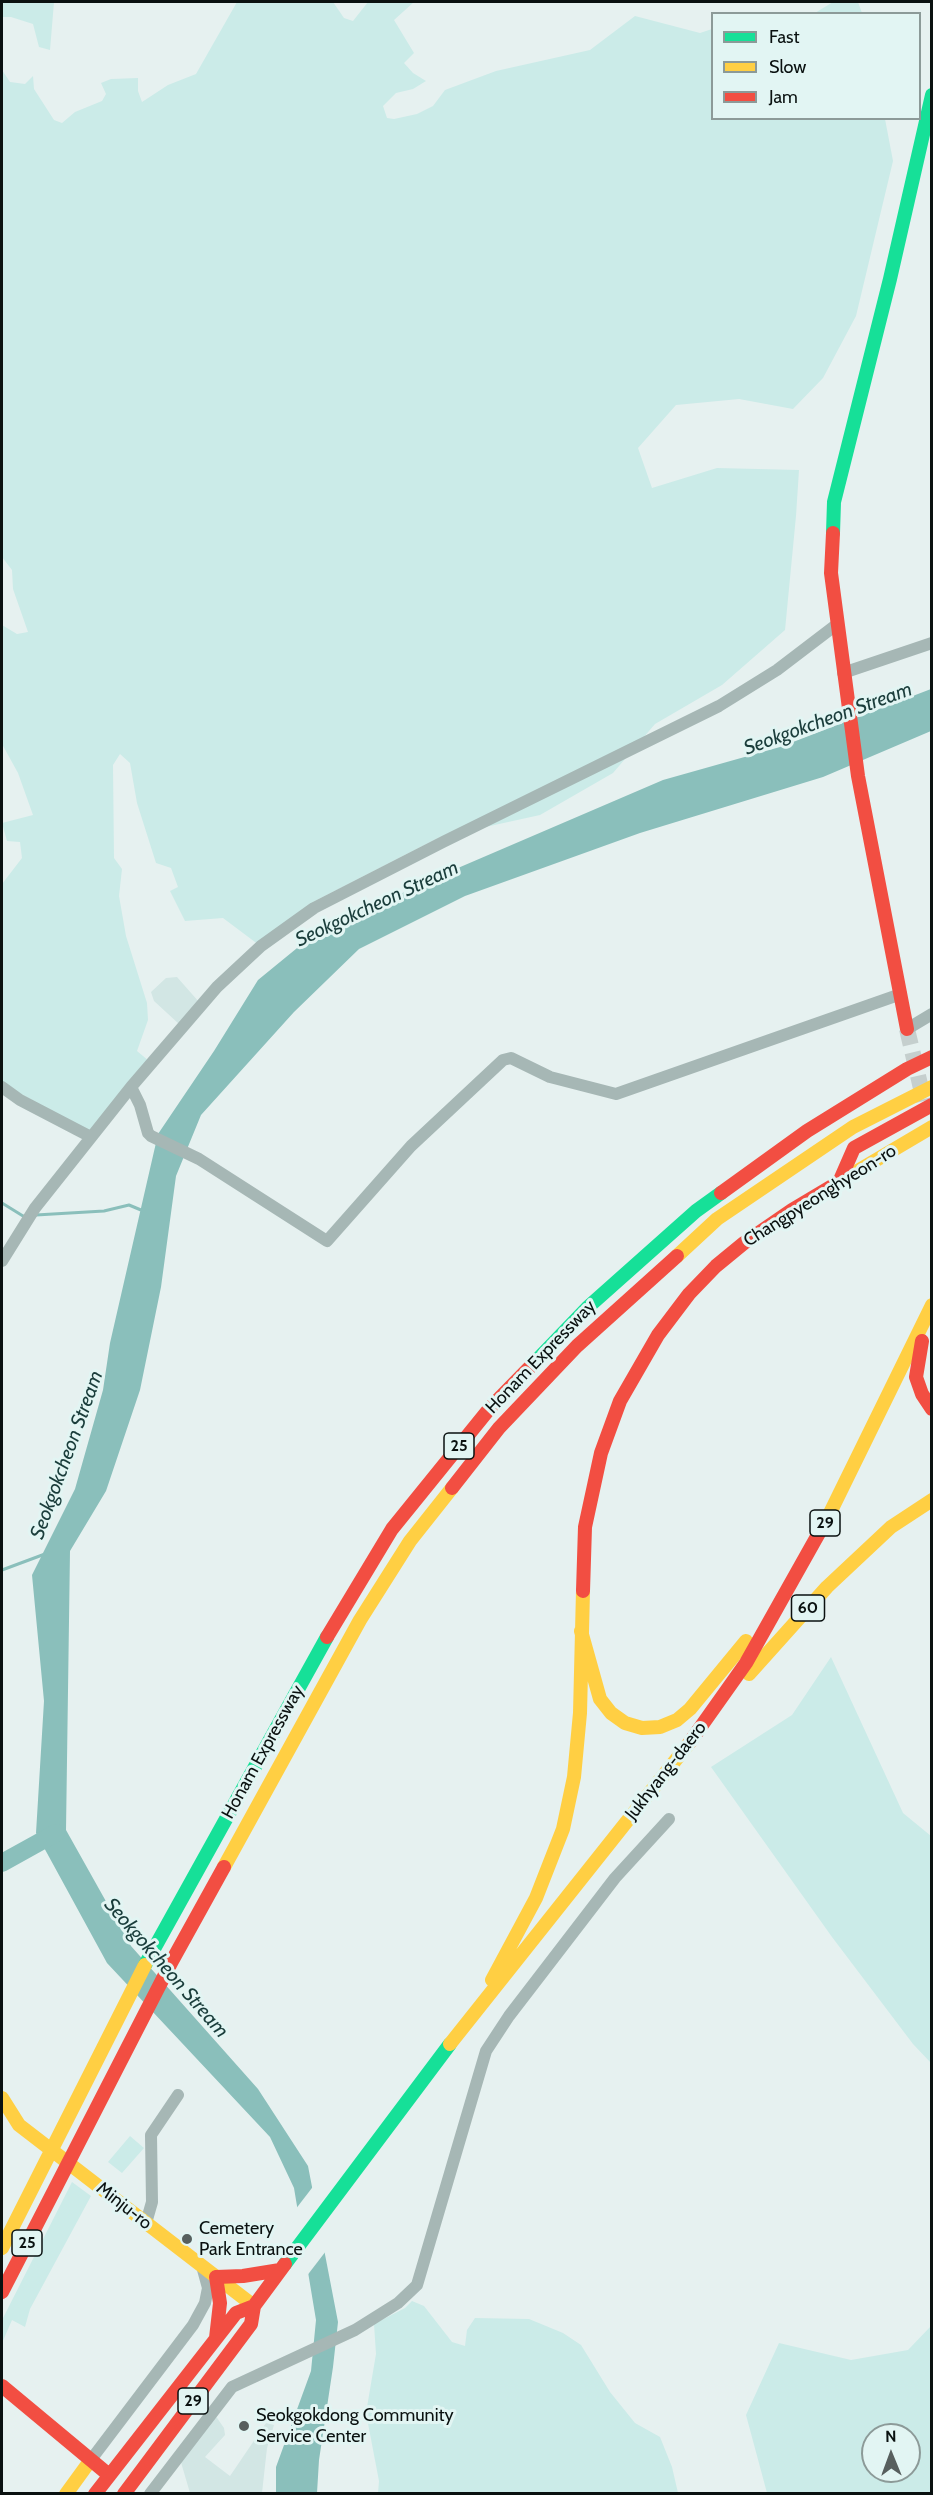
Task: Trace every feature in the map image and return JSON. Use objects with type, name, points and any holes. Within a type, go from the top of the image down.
[{"type":"main road","points":[[907,1029],[858,776],[836,625],[831,573],[834,502],[890,279],[932,94]]},
{"type":"main road","name":"Honam Expressway","points":[[2,2248],[154,1948],[344,1606],[392,1529],[490,1408],[587,1308],[696,1211],[807,1131],[907,1069],[930,1058]]},
{"type":"main road","name":"Honam Expressway","points":[[2,2292],[172,1960],[360,1620],[410,1541],[499,1428],[577,1346],[717,1219],[853,1127],[926,1090]]},
{"type":"main road","points":[[840,1180],[854,1148],[932,1105]]},
{"type":"main road","name":"Changpyeonghyeon-ro","points":[[464,2026],[506,1956],[536,1898],[563,1829],[574,1778],[580,1713],[585,1527],[592,1484],[608,1430],[632,1378],[658,1335],[689,1294],[716,1266],[744,1243],[840,1180],[932,1127]]},
{"type":"main road","name":"Jukhyang-daero","points":[[281,2269],[464,2026],[699,1730],[746,1663],[845,1486],[932,1305]]},
{"type":"main road","points":[[932,1312],[919,1352],[916,1377],[922,1394],[932,1409]]},
{"type":"main road","name":"60","points":[[699,1730],[827,1587],[891,1527],[932,1500]]},
{"type":"main road","points":[[581,1631],[600,1699],[611,1713],[626,1723],[642,1728],[660,1727],[676,1720],[690,1709],[789,1588]]},
{"type":"main road","name":"Minju-ro","points":[[2,2098],[20,2125],[254,2306]]},
{"type":"main road","points":[[216,2338],[220,2303],[216,2277],[243,2276],[281,2269]]},
{"type":"main road","name":"29","points":[[124,2493],[251,2324],[254,2306],[281,2269]]},
{"type":"main road","name":"29","points":[[95,2493],[236,2313],[254,2306]]},
{"type":"main road","points":[[2,2386],[109,2475]]},
{"type":"main road","points":[[66,2493],[90,2461]]},
{"type":"street","points":[[2,1261],[34,1208],[131,1087],[217,987],[261,946],[314,908],[719,706],[777,670],[836,625]]},
{"type":"street","points":[[843,673],[932,643]]},
{"type":"street","points":[[131,1087],[140,1105],[148,1133],[191,1155],[327,1241],[411,1146],[503,1060],[511,1058],[550,1077],[616,1094],[901,994]]},
{"type":"street","points":[[907,1029],[932,1014]]},
{"type":"street","points":[[2,1087],[20,1100],[91,1137]]},
{"type":"street","points":[[150,2493],[232,2387],[296,2355],[355,2330],[398,2302],[417,2285],[486,2051],[508,2016],[615,1878],[669,1819]]},
{"type":"street","points":[[146,2223],[152,2202],[151,2135],[178,2095]]},
{"type":"street","points":[[90,2461],[193,2325],[205,2303],[207,2288],[202,2266]]},
{"type":"shaded area","points":[[2,2],[54,2],[50,50],[39,47],[33,24],[11,17],[2,17]]},
{"type":"shaded area","points":[[237,2],[333,2],[344,18],[353,21],[368,2],[414,2],[394,20],[414,53],[404,63],[413,73],[426,81],[413,89],[396,93],[383,106],[387,118],[394,119],[417,114],[433,106],[445,90],[496,71],[590,50],[635,16],[700,33],[711,29],[711,120],[885,120],[893,161],[856,316],[823,378],[793,409],[739,399],[676,405],[638,448],[652,488],[717,468],[799,470],[796,516],[785,630],[722,685],[655,724],[613,773],[540,815],[440,837],[313,902],[259,945],[223,918],[185,921],[170,891],[178,887],[171,868],[156,863],[137,803],[130,763],[120,754],[113,765],[114,858],[122,869],[119,896],[126,936],[147,1003],[148,1020],[137,1051],[149,1061],[89,1133],[2,1083],[2,884],[22,858],[20,842],[7,841],[2,823],[33,815],[18,773],[2,744],[2,625],[17,634],[28,632],[13,589],[12,570],[2,557],[2,70],[10,82],[25,84],[33,76],[34,89],[54,120],[62,123],[75,112],[102,101],[106,94],[101,83],[111,79],[138,78],[138,91],[142,102],[168,85],[196,74]]},
{"type":"shaded area","points":[[833,2],[858,2],[862,12],[817,12]]},
{"type":"shaded area","points":[[931,689],[931,731],[823,777],[640,833],[465,896],[359,949],[294,1012],[201,1115],[176,1176],[161,1287],[140,1390],[106,1491],[70,1551],[66,1830],[131,1946],[258,2089],[308,2166],[338,2322],[319,2460],[317,2493],[276,2493],[276,2467],[311,2371],[316,2320],[294,2188],[270,2137],[107,1963],[36,1833],[44,1701],[32,1575],[75,1489],[103,1390],[110,1343],[158,1134],[258,980],[313,935],[430,880],[663,780],[780,747]]},
{"type":"shaded area","points":[[177,977],[199,1002],[179,1024],[154,1001],[151,992],[166,978]]},
{"type":"shaded area","points":[[831,1657],[903,1813],[931,1836],[931,2063],[913,2044],[832,1937],[711,1767],[792,1715]]},
{"type":"shaded area","points":[[130,2136],[144,2148],[122,2173],[108,2162]]},
{"type":"shaded area","points":[[72,2182],[91,2196],[30,2309],[25,2327],[12,2320],[2,2343],[2,2320]]},
{"type":"shaded area","points":[[412,2301],[424,2306],[452,2342],[465,2346],[467,2330],[475,2318],[529,2319],[563,2333],[581,2345],[610,2392],[635,2423],[660,2437],[672,2467],[678,2493],[378,2493],[379,2481],[366,2413],[376,2354],[374,2324],[405,2308]]},
{"type":"shaded area","points":[[931,2326],[931,2493],[767,2493],[746,2415],[779,2343],[851,2360],[908,2350]]},
{"type":"shaded area","points":[[215,2415],[224,2428],[225,2435],[205,2457],[230,2476],[266,2423],[274,2425],[267,2448],[262,2493],[190,2493],[180,2459]]},
{"type":"pier","points":[[315,2184],[326,2251],[306,2277],[295,2210]]},
{"type":"waterway","points":[[2,1203],[26,1216]]},
{"type":"waterway","points":[[36,1215],[104,1211],[129,1205],[141,1210]]},
{"type":"waterway","points":[[2,1570],[45,1554]]},
{"type":"waterway","points":[[2,1863],[56,1833]]},
{"type":"tunnel","points":[[907,1029],[924,1101]]},
{"type":"traffic: fast","points":[[833,533],[834,502],[890,279],[932,95]]},
{"type":"traffic: fast","points":[[534,1363],[587,1308],[696,1211],[721,1193]]},
{"type":"traffic: fast","points":[[145,1965],[327,1637]]},
{"type":"traffic: fast","points":[[285,2264],[450,2044]]},
{"type":"traffic: slow","points":[[677,1256],[717,1219],[853,1127],[932,1087]]},
{"type":"traffic: slow","points":[[844,1179],[932,1127]]},
{"type":"traffic: slow","points":[[828,1517],[932,1305]]},
{"type":"traffic: slow","points":[[224,1867],[360,1620],[410,1541],[452,1488]]},
{"type":"traffic: slow","points":[[749,1674],[827,1587],[891,1527],[932,1500]]},
{"type":"traffic: slow","points":[[492,1980],[536,1898],[563,1829],[574,1777],[580,1713],[583,1591]]},
{"type":"traffic: slow","points":[[581,1631],[600,1699],[611,1713],[625,1723],[642,1728],[660,1727],[677,1720],[690,1709],[746,1641]]},
{"type":"traffic: slow","points":[[450,2044],[690,1742]]},
{"type":"traffic: slow","points":[[2,2248],[145,1965]]},
{"type":"traffic: slow","points":[[2,2098],[19,2125],[254,2306]]},
{"type":"traffic: slow","points":[[66,2494],[90,2461]]},
{"type":"traffic: jam","points":[[833,533],[831,573],[858,776],[907,1029]]},
{"type":"traffic: jam","points":[[721,1193],[807,1131],[907,1069],[932,1057]]},
{"type":"traffic: jam","points":[[840,1180],[854,1148],[932,1105]]},
{"type":"traffic: jam","points":[[583,1591],[585,1527],[601,1453],[620,1401],[658,1335],[689,1294],[716,1266],[744,1243],[792,1210],[844,1179]]},
{"type":"traffic: jam","points":[[452,1488],[499,1428],[577,1346],[677,1256]]},
{"type":"traffic: jam","points":[[922,1341],[916,1377],[922,1394],[932,1409]]},
{"type":"traffic: jam","points":[[327,1637],[392,1529],[490,1408],[534,1363]]},
{"type":"traffic: jam","points":[[690,1742],[746,1663],[828,1517]]},
{"type":"traffic: jam","points":[[2,2292],[172,1961],[224,1867]]},
{"type":"traffic: jam","points":[[124,2494],[251,2324],[254,2306],[285,2264]]},
{"type":"traffic: jam","points":[[216,2338],[220,2303],[216,2277],[243,2276],[280,2270]]},
{"type":"traffic: jam","points":[[95,2494],[236,2313],[254,2306]]},
{"type":"traffic: jam","points":[[2,2386],[109,2475]]},
{"type":"place","name":"Cemetery Park Entrance","points":[[187,2239]]},
{"type":"place","name":"Seokgokdong Community Service Center","points":[[244,2426]]},
{"type":"water label","name":"Seokgokcheon Stream","points":[[828,719]]},
{"type":"water label","name":"Seokgokcheon Stream","points":[[377,904]]},
{"type":"water label","name":"Seokgokcheon Stream","points":[[67,1455]]},
{"type":"water label","name":"Seokgokcheon Stream","points":[[166,1968]]}]
